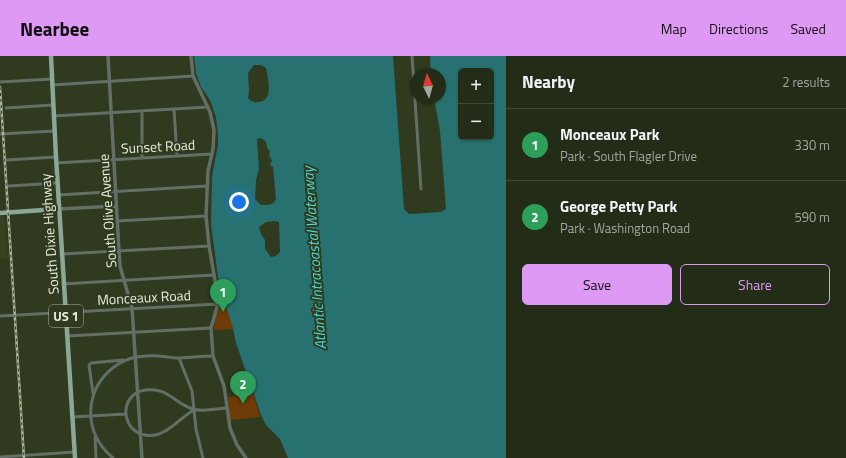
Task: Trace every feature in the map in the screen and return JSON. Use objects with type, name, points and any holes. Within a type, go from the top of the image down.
[{"type":"main road","name":"South Dixie Highway","points":[[51,56],[63,284],[75,458]]},
{"type":"main road","points":[[0,212],[59,209]]},
{"type":"street","name":"South Olive Avenue","points":[[108,56],[120,266],[132,308],[142,458]]},
{"type":"street","points":[[191,56],[193,76],[208,107],[214,130],[212,154],[208,171],[206,216],[218,304],[211,328],[212,356],[224,386],[228,422],[235,440],[246,458]]},
{"type":"street","points":[[412,56],[421,189]]},
{"type":"street","points":[[0,82],[109,81],[193,76]]},
{"type":"street","points":[[6,108],[53,105]]},
{"type":"street","points":[[54,116],[208,107]]},
{"type":"street","points":[[174,109],[176,156]]},
{"type":"street","points":[[142,111],[142,158]]},
{"type":"street","points":[[0,134],[54,131]]},
{"type":"street","name":"Sunset Road","points":[[8,160],[114,160],[212,154]]},
{"type":"street","points":[[9,186],[57,183]]},
{"type":"street","points":[[58,195],[207,186]]},
{"type":"street","points":[[59,209],[116,206]]},
{"type":"street","points":[[117,221],[206,216]]},
{"type":"street","points":[[62,254],[209,246]]},
{"type":"street","points":[[63,284],[213,275]]},
{"type":"street","name":"Monceaux Road","points":[[0,316],[218,304]]},
{"type":"street","points":[[67,336],[211,328]]},
{"type":"street","points":[[96,458],[95,437],[91,416],[93,394],[89,365],[91,363],[125,360],[135,357],[154,355],[179,358],[212,356]]},
{"type":"street","points":[[179,358],[189,382],[198,439],[203,458]]},
{"type":"street","points":[[93,394],[107,374],[125,360]]},
{"type":"street","points":[[194,410],[162,391],[152,390],[137,392],[128,402],[126,414],[130,427],[140,434],[148,436],[161,433],[194,410],[226,408]]},
{"type":"street","points":[[72,417],[126,414]]},
{"type":"street","points":[[95,437],[113,458]]},
{"type":"street","points":[[0,457],[75,452]]},
{"type":"shaded area","points":[[0,216],[4,216],[8,259],[0,259]]},
{"type":"shaded area","points":[[221,292],[233,329],[214,330],[215,320],[221,302]]},
{"type":"shaded area","points":[[253,394],[260,417],[230,420],[228,397]]},
{"type":"water","name":"Atlantic Intracoastal Waterway","points":[[194,56],[393,56],[404,209],[409,214],[441,212],[446,209],[440,131],[435,104],[446,104],[446,68],[431,68],[430,56],[506,56],[506,458],[288,458],[280,439],[266,425],[261,415],[236,343],[233,328],[219,284],[211,224],[212,176],[218,145],[218,134],[216,117],[210,100],[201,87],[196,73]],"holes":[[[254,65],[261,65],[266,68],[268,78],[269,88],[267,97],[259,102],[251,101],[248,98],[248,73]],[[260,138],[266,142],[267,148],[270,151],[269,156],[272,160],[270,165],[273,167],[276,199],[270,205],[261,205],[255,199],[256,180],[259,169],[257,139]],[[266,222],[279,222],[280,252],[276,256],[271,257],[265,249],[265,240],[259,227]]]},
{"type":"railway","points":[[0,87],[24,458]]},
{"type":"place","name":"Monceaux Park","points":[[223,312]]},
{"type":"place","name":"George Petty Park","points":[[243,404]]}]
